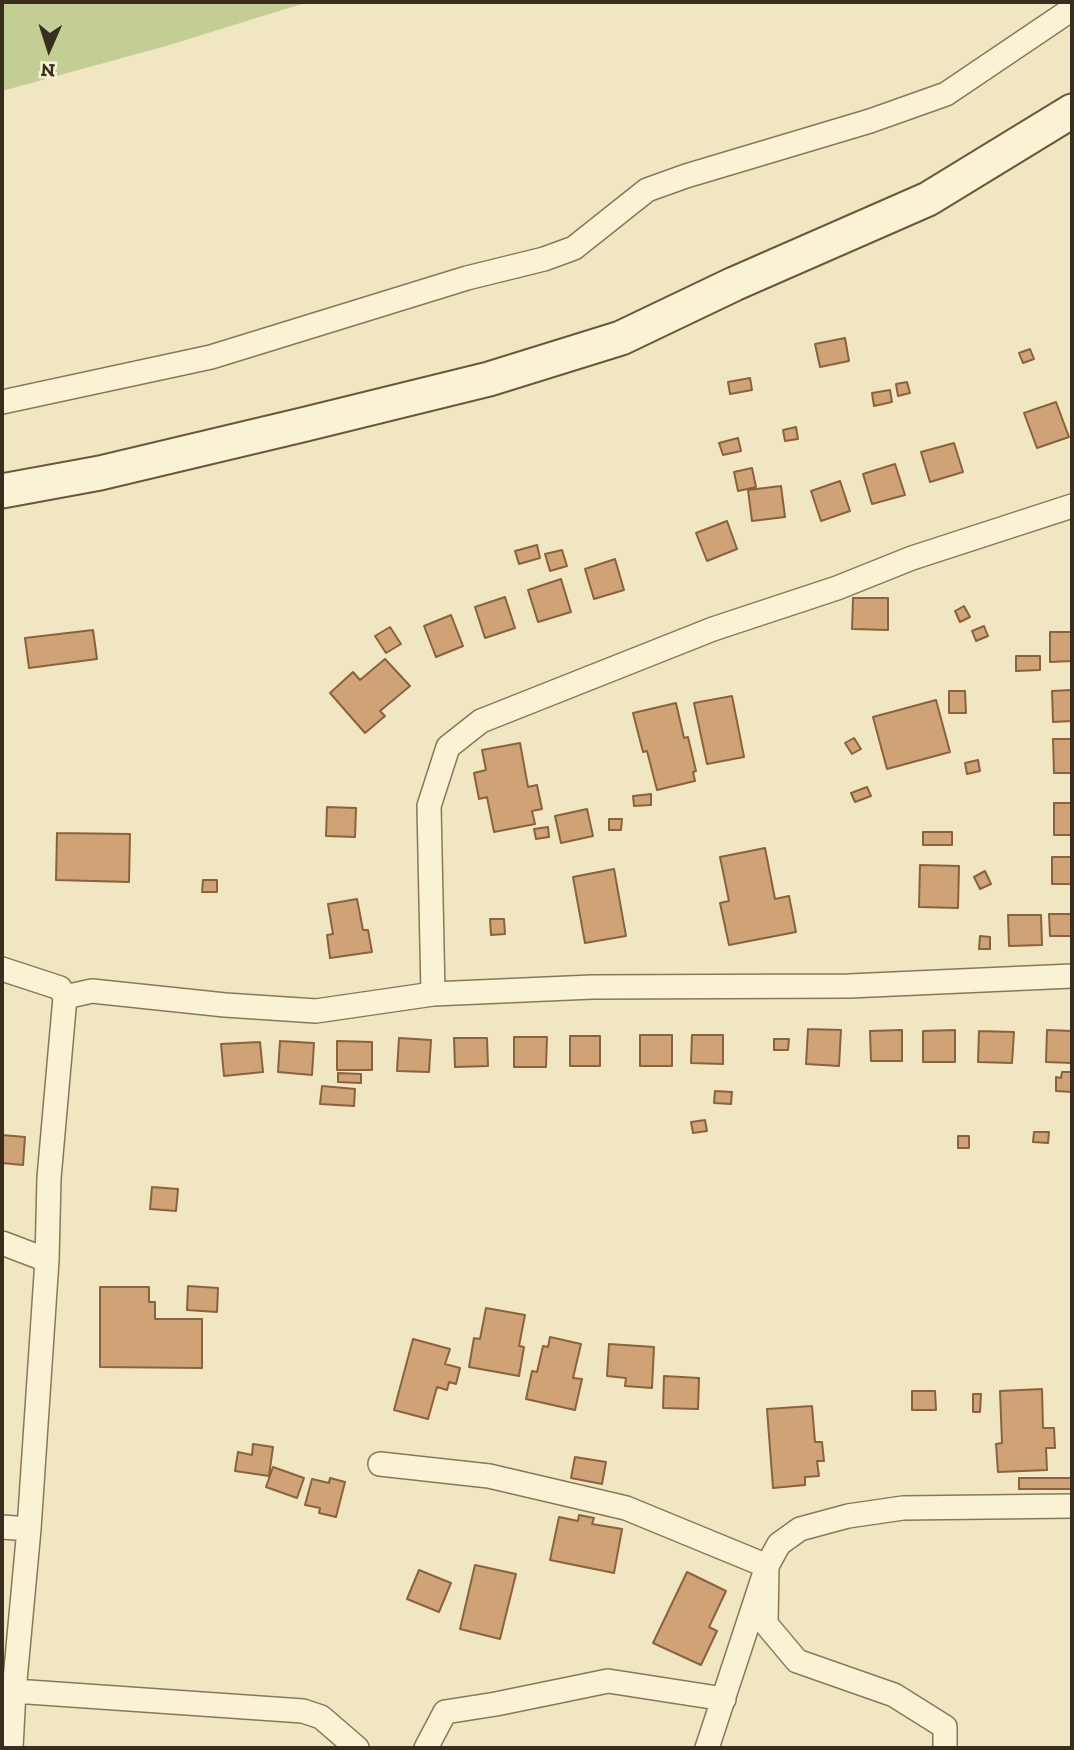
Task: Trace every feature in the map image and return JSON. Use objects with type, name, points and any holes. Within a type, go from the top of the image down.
[{"type":"main road","points":[[2,491],[100,473],[489,379],[621,338],[734,284],[928,199],[1072,111]]},
{"type":"street","points":[[2,402],[211,357],[467,278],[554,256],[574,248],[647,190],[870,121],[946,94],[1072,9]]},
{"type":"street","points":[[433,994],[429,806],[448,747],[481,721],[713,629],[837,589],[912,558],[1072,506]]},
{"type":"street","points":[[2,969],[60,988],[65,997],[49,1178],[47,1260],[11,1748]]},
{"type":"street","points":[[65,997],[92,991],[225,1005],[316,1010],[433,994],[592,986],[849,986],[1072,976]]},
{"type":"street","points":[[2,1244],[47,1260]]},
{"type":"street","points":[[380,1464],[489,1476],[626,1508],[767,1566]]},
{"type":"street","points":[[707,1748],[767,1566],[779,1544],[800,1529],[848,1516],[904,1508],[1072,1506]]},
{"type":"street","points":[[2,1527],[29,1529]]},
{"type":"street","points":[[767,1566],[766,1624],[797,1661],[894,1695],[945,1727],[945,1748]]},
{"type":"street","points":[[425,1748],[445,1712],[608,1681],[724,1699]]},
{"type":"street","points":[[14,1691],[303,1711],[321,1717],[358,1748]]},
{"type":"green space","points":[[2,2],[308,2],[166,46],[2,91]]},
{"type":"building","points":[[845,338],[849,361],[820,367],[815,344]]},
{"type":"building","points":[[1030,349],[1034,359],[1023,363],[1019,353]]},
{"type":"building","points":[[750,378],[752,390],[730,394],[728,382]]},
{"type":"building","points":[[907,382],[910,393],[898,396],[896,384]]},
{"type":"building","points":[[890,390],[892,402],[874,406],[872,393]]},
{"type":"building","points":[[1056,402],[1069,437],[1037,448],[1024,413]]},
{"type":"building","points":[[796,427],[798,439],[785,441],[783,430]]},
{"type":"building","points":[[738,438],[741,451],[723,455],[719,443]]},
{"type":"building","points":[[954,443],[963,472],[930,482],[921,452]]},
{"type":"building","points":[[895,464],[905,495],[872,504],[863,474]]},
{"type":"building","points":[[752,468],[756,487],[738,491],[734,472]]},
{"type":"building","points":[[840,481],[850,511],[821,521],[811,491]]},
{"type":"building","points":[[781,486],[785,517],[752,521],[748,490]]},
{"type":"building","points":[[727,521],[737,549],[707,561],[696,533]]},
{"type":"building","points":[[537,545],[540,558],[519,564],[515,551]]},
{"type":"building","points":[[562,550],[567,566],[550,571],[545,554]]},
{"type":"building","points":[[615,559],[624,590],[594,599],[585,569]]},
{"type":"building","points":[[561,579],[571,612],[538,622],[528,590]]},
{"type":"building","points":[[505,597],[515,628],[485,638],[475,607]]},
{"type":"building","points":[[853,598],[888,598],[888,630],[852,629]]},
{"type":"building","points":[[964,606],[970,617],[960,622],[955,611]]},
{"type":"building","points":[[451,615],[463,646],[436,657],[424,626]]},
{"type":"building","points":[[984,626],[988,636],[976,641],[972,631]]},
{"type":"building","points":[[390,627],[401,644],[386,653],[375,636]]},
{"type":"building","points":[[93,630],[97,659],[29,668],[25,638]]},
{"type":"building","points":[[1050,632],[1072,632],[1072,661],[1050,662]]},
{"type":"building","points":[[1016,656],[1040,656],[1040,670],[1016,671]]},
{"type":"building","points":[[385,659],[410,686],[380,711],[385,716],[365,733],[330,693],[353,672],[360,680]]},
{"type":"building","points":[[1072,690],[1072,721],[1053,722],[1052,691]]},
{"type":"building","points":[[949,691],[965,691],[966,713],[949,713]]},
{"type":"building","points":[[732,696],[744,757],[707,764],[694,703]]},
{"type":"building","points":[[936,700],[950,752],[887,769],[873,717]]},
{"type":"building","points":[[676,703],[684,738],[688,737],[696,771],[693,772],[695,781],[657,790],[633,713]]},
{"type":"building","points":[[854,738],[861,749],[852,754],[845,743]]},
{"type":"building","points":[[1053,739],[1072,739],[1072,773],[1054,773]]},
{"type":"building","points":[[520,743],[528,787],[537,785],[542,809],[532,811],[535,824],[494,832],[487,797],[479,799],[474,773],[486,770],[482,750]]},
{"type":"building","points":[[978,760],[980,771],[967,774],[965,763]]},
{"type":"building","points":[[867,787],[871,796],[855,802],[851,793]]},
{"type":"building","points":[[651,794],[651,805],[634,806],[633,796]]},
{"type":"building","points":[[1054,803],[1072,803],[1072,835],[1054,835]]},
{"type":"building","points":[[327,807],[356,808],[355,837],[326,836]]},
{"type":"building","points":[[587,809],[593,836],[561,843],[555,816]]},
{"type":"building","points":[[609,819],[622,819],[621,830],[609,830]]},
{"type":"building","points":[[548,827],[549,837],[536,839],[534,829]]},
{"type":"building","points":[[923,832],[952,832],[952,845],[923,845]]},
{"type":"building","points":[[57,833],[130,834],[129,882],[56,880]]},
{"type":"building","points":[[765,848],[775,899],[789,896],[796,932],[729,945],[720,903],[729,901],[720,857]]},
{"type":"building","points":[[1052,857],[1072,857],[1072,884],[1052,884]]},
{"type":"building","points":[[920,865],[959,866],[958,908],[919,907]]},
{"type":"building","points":[[614,869],[626,936],[585,943],[573,877]]},
{"type":"building","points":[[985,871],[991,884],[980,889],[974,877]]},
{"type":"building","points":[[203,880],[217,880],[217,892],[202,892]]},
{"type":"building","points":[[357,899],[363,930],[368,930],[372,952],[330,958],[327,935],[333,934],[328,904]]},
{"type":"building","points":[[1049,914],[1072,914],[1072,936],[1050,936]]},
{"type":"building","points":[[1008,915],[1041,915],[1042,945],[1009,946]]},
{"type":"building","points":[[490,919],[504,919],[505,934],[491,935]]},
{"type":"building","points":[[980,936],[990,937],[990,949],[979,949]]},
{"type":"building","points":[[808,1029],[841,1030],[839,1066],[806,1064]]},
{"type":"building","points":[[902,1030],[902,1061],[871,1061],[870,1031]]},
{"type":"building","points":[[955,1030],[955,1062],[923,1062],[923,1031]]},
{"type":"building","points":[[1047,1030],[1072,1031],[1072,1063],[1046,1062]]},
{"type":"building","points":[[979,1031],[1014,1032],[1012,1063],[978,1062]]},
{"type":"building","points":[[640,1035],[672,1035],[672,1066],[640,1066]]},
{"type":"building","points":[[692,1035],[723,1035],[723,1064],[691,1063]]},
{"type":"building","points":[[570,1036],[600,1036],[600,1066],[570,1066]]},
{"type":"building","points":[[514,1037],[547,1037],[546,1067],[514,1067]]},
{"type":"building","points":[[399,1038],[431,1040],[429,1072],[397,1071]]},
{"type":"building","points":[[454,1038],[487,1038],[488,1066],[455,1067]]},
{"type":"building","points":[[774,1039],[789,1039],[788,1050],[774,1050]]},
{"type":"building","points":[[280,1041],[314,1043],[312,1075],[278,1072]]},
{"type":"building","points":[[337,1041],[372,1042],[372,1070],[337,1070]]},
{"type":"building","points":[[260,1042],[263,1072],[224,1076],[221,1044]]},
{"type":"building","points":[[1062,1072],[1072,1072],[1072,1092],[1056,1091],[1056,1077],[1061,1078]]},
{"type":"building","points":[[338,1073],[361,1074],[361,1083],[338,1082]]},
{"type":"building","points":[[322,1086],[355,1089],[354,1106],[320,1104]]},
{"type":"building","points":[[715,1091],[732,1092],[731,1104],[714,1103]]},
{"type":"building","points":[[705,1120],[707,1131],[693,1133],[691,1122]]},
{"type":"building","points":[[1034,1132],[1049,1132],[1048,1143],[1033,1142]]},
{"type":"building","points":[[2,1135],[25,1137],[23,1165],[2,1163]]},
{"type":"building","points":[[958,1136],[969,1136],[969,1148],[958,1148]]},
{"type":"building","points":[[152,1187],[178,1189],[176,1211],[150,1209]]},
{"type":"building","points":[[188,1286],[218,1288],[217,1312],[187,1310]]},
{"type":"building","points":[[100,1287],[149,1287],[149,1302],[155,1302],[155,1319],[202,1319],[202,1368],[100,1367]]},
{"type":"building","points":[[486,1308],[525,1315],[519,1346],[524,1347],[519,1376],[469,1367],[474,1338],[480,1339]]},
{"type":"building","points":[[550,1337],[581,1344],[573,1378],[582,1379],[575,1410],[526,1399],[532,1371],[537,1372],[543,1346],[548,1347]]},
{"type":"building","points":[[413,1339],[450,1349],[445,1364],[460,1368],[456,1384],[449,1382],[447,1390],[437,1387],[428,1419],[394,1410]]},
{"type":"building","points":[[609,1344],[654,1347],[652,1388],[625,1386],[626,1378],[607,1376]]},
{"type":"building","points":[[664,1376],[699,1378],[698,1409],[663,1408]]},
{"type":"building","points":[[1042,1389],[1043,1428],[1054,1428],[1055,1448],[1046,1448],[1047,1470],[998,1472],[996,1444],[1002,1443],[1000,1391]]},
{"type":"building","points":[[912,1391],[935,1391],[936,1410],[912,1410]]},
{"type":"building","points":[[973,1394],[981,1394],[980,1412],[973,1412]]},
{"type":"building","points":[[812,1406],[815,1442],[822,1442],[824,1461],[817,1461],[819,1476],[805,1477],[805,1485],[773,1488],[767,1409]]},
{"type":"building","points":[[253,1444],[273,1447],[269,1476],[235,1471],[238,1452],[252,1455]]},
{"type":"building","points":[[575,1457],[606,1462],[602,1484],[571,1478]]},
{"type":"building","points":[[273,1467],[304,1478],[297,1498],[266,1487]]},
{"type":"building","points":[[330,1478],[345,1482],[336,1517],[319,1513],[320,1508],[305,1505],[312,1479],[329,1483]]},
{"type":"building","points":[[1019,1478],[1072,1478],[1072,1489],[1019,1489]]},
{"type":"building","points":[[579,1515],[594,1518],[592,1524],[622,1529],[614,1573],[550,1560],[559,1517],[578,1521]]},
{"type":"building","points":[[475,1565],[516,1574],[500,1639],[460,1629]]},
{"type":"building","points":[[419,1570],[451,1583],[439,1612],[407,1599]]},
{"type":"building","points":[[687,1572],[726,1591],[709,1627],[717,1631],[701,1665],[653,1643]]}]
